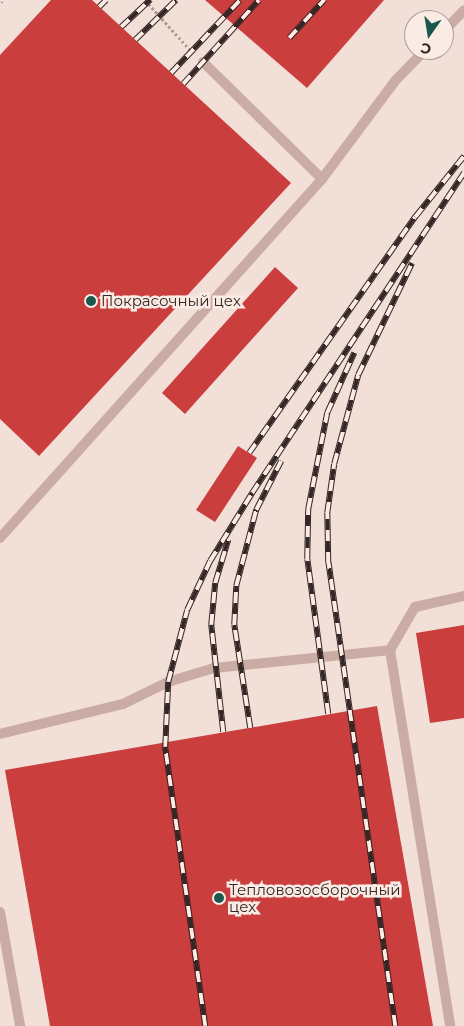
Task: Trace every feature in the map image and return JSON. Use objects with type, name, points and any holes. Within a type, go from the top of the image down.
[{"type":"lane","points":[[454,20],[464,10]]},
{"type":"lane","points":[[0,538],[322,179],[394,81],[415,60]]},
{"type":"lane","points":[[203,62],[322,179]]},
{"type":"lane","points":[[450,1026],[390,650],[415,607],[464,596]]},
{"type":"lane","points":[[0,734],[123,704],[168,682],[214,668],[390,650]]},
{"type":"lane","points":[[0,912],[20,1026]]},
{"type":"path","points":[[145,0],[203,62]]},
{"type":"building","name":"Покрасочный цех","points":[[51,0],[92,0],[291,183],[39,456],[0,419],[0,55]]},
{"type":"building","points":[[205,0],[384,0],[307,88]]},
{"type":"building","points":[[275,267],[298,288],[185,414],[162,393]]},
{"type":"building","points":[[238,446],[257,458],[215,522],[196,510]]},
{"type":"building","points":[[464,625],[464,718],[430,723],[416,633]]},
{"type":"building","name":"Тепловозосборочный цех","points":[[377,706],[433,1026],[50,1026],[5,770]]},
{"type":"railway","points":[[99,7],[106,0]]},
{"type":"railway","points":[[121,27],[150,0]]},
{"type":"railway","points":[[135,40],[176,0]]},
{"type":"railway","points":[[171,73],[240,0]]},
{"type":"railway","points":[[183,84],[259,0]]},
{"type":"railway","points":[[289,38],[324,0]]},
{"type":"railway","points":[[249,453],[415,217],[464,156]]},
{"type":"railway","points":[[205,1026],[165,747],[168,682],[187,610],[210,561],[252,493],[464,173]]},
{"type":"railway","points":[[395,1026],[328,563],[327,513],[334,464],[358,375],[412,263]]},
{"type":"railway","points":[[328,714],[307,559],[308,509],[327,413],[354,353]]},
{"type":"railway","points":[[250,728],[234,625],[236,586],[256,510],[281,461]]},
{"type":"railway","points":[[223,732],[211,625],[215,583],[228,540]]},
{"type":"place","name":"Покрасочный цех","points":[[91,301]]},
{"type":"place","name":"Тепловозосборочный цех","points":[[219,898]]}]
